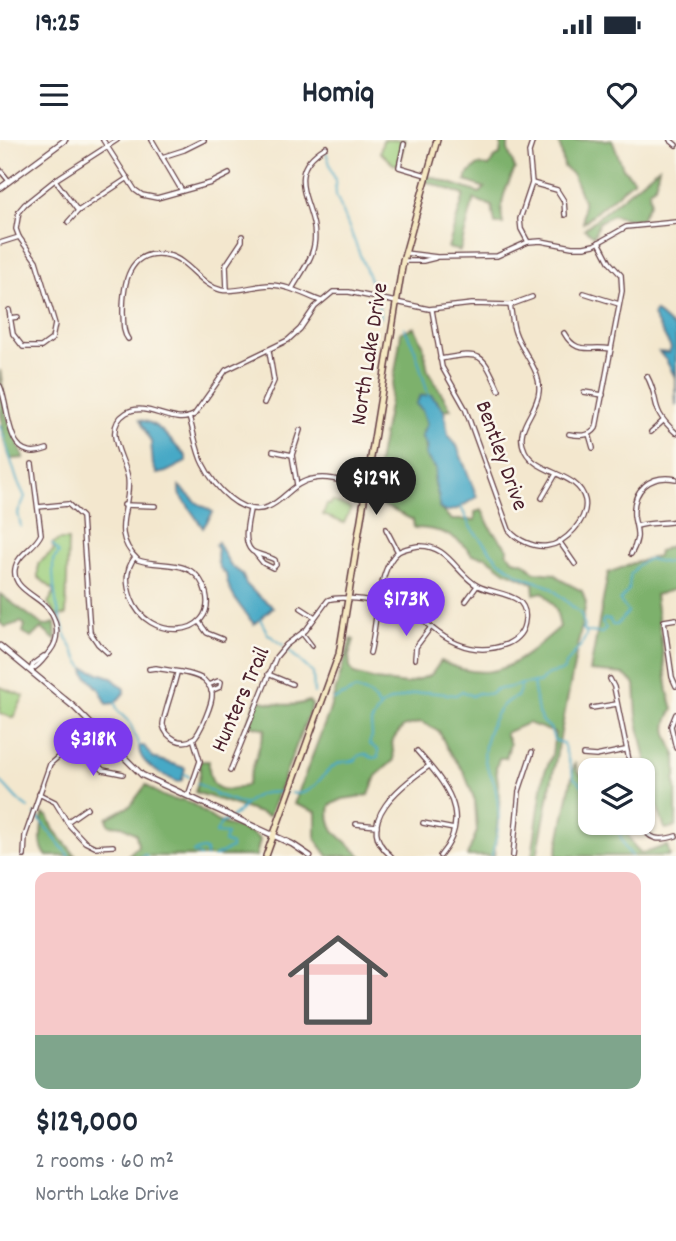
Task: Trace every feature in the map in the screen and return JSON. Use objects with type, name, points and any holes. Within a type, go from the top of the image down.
[{"type":"main road","name":"North Lake Drive","points":[[266,856],[339,654],[403,261],[436,140]]},
{"type":"street","points":[[0,188],[65,140]]},
{"type":"street","points":[[103,140],[135,190],[149,197],[157,198],[211,183],[229,174]]},
{"type":"street","points":[[9,310],[13,334],[23,347],[41,347],[52,339],[55,324],[36,261],[16,229],[19,211],[55,180],[117,140]]},
{"type":"street","points":[[152,140],[182,191]]},
{"type":"street","points":[[162,157],[204,140]]},
{"type":"street","points":[[528,242],[521,229],[520,219],[532,183],[529,152],[533,140]]},
{"type":"street","points":[[670,140],[676,145]]},
{"type":"street","points":[[404,144],[399,167],[426,175]]},
{"type":"street","points":[[292,289],[314,245],[314,226],[303,192],[303,177],[308,162],[326,147]]},
{"type":"street","points":[[0,170],[9,181]]},
{"type":"street","points":[[68,222],[78,211],[128,178]]},
{"type":"street","points":[[55,180],[78,211]]},
{"type":"street","points":[[532,183],[557,190],[563,198],[565,215]]},
{"type":"street","points":[[405,253],[437,257],[497,256],[528,242],[545,241],[578,248],[589,246],[626,227],[676,222]]},
{"type":"street","points":[[227,290],[226,265],[242,241],[242,236]]},
{"type":"street","points":[[0,243],[19,237]]},
{"type":"street","points":[[569,434],[589,434],[596,428],[623,283],[621,275],[610,263],[598,242]]},
{"type":"street","points":[[128,339],[124,330],[124,284],[131,270],[145,257],[156,254],[172,256],[211,286],[227,290],[271,285],[292,289],[321,301]]},
{"type":"street","points":[[403,261],[423,261],[437,257]]},
{"type":"street","points":[[135,557],[128,568],[127,586],[134,606],[144,618],[156,626],[173,630],[199,622],[208,600],[197,576],[186,569],[142,562],[135,557],[123,533],[128,480],[114,435],[120,418],[128,412],[136,410],[170,418],[189,417],[197,412],[226,370],[288,340],[321,301],[333,292],[342,291],[432,309],[472,304],[510,306],[532,297]]},
{"type":"street","points":[[584,293],[619,304]]},
{"type":"street","name":"Bentley Drive","points":[[432,309],[445,375],[465,408],[509,530],[516,537],[540,546],[550,546],[582,519],[585,502],[577,486],[532,460],[522,445],[523,428],[537,401],[539,387],[537,375],[514,331],[510,306]]},
{"type":"street","points":[[10,318],[18,317]]},
{"type":"street","points":[[564,333],[578,348],[611,349]]},
{"type":"street","points":[[264,403],[274,381],[269,351]]},
{"type":"street","points":[[440,359],[479,356],[486,363],[499,390]]},
{"type":"street","points":[[647,376],[652,385],[656,409],[663,421],[676,433]]},
{"type":"street","points":[[0,386],[10,428],[17,444],[27,453],[47,449]]},
{"type":"street","points":[[584,392],[603,395]]},
{"type":"street","points":[[189,417],[204,466],[231,500],[250,510],[268,507],[297,485],[310,479],[324,478],[367,489]]},
{"type":"street","points":[[651,432],[663,421]]},
{"type":"street","points":[[297,485],[292,455],[300,430]]},
{"type":"street","points":[[589,434],[593,448]]},
{"type":"street","points":[[273,451],[292,455]]},
{"type":"street","points":[[31,670],[37,667],[55,645],[57,631],[48,608],[21,587],[16,578],[15,569],[20,559],[38,541],[41,525],[32,464]]},
{"type":"street","points":[[542,498],[556,474]]},
{"type":"street","points":[[631,554],[637,539],[634,511],[639,493],[655,478],[676,479]]},
{"type":"street","points":[[38,507],[68,504],[82,517],[90,632],[108,653]]},
{"type":"street","points":[[124,505],[155,506]]},
{"type":"street","points":[[250,510],[247,539],[250,547],[263,563],[273,568],[276,565],[275,560],[255,553]]},
{"type":"street","points":[[637,526],[676,521]]},
{"type":"street","points":[[386,529],[398,552]]},
{"type":"street","points":[[559,541],[575,564]]},
{"type":"street","points":[[350,599],[380,604],[412,612],[448,640],[465,647],[483,649],[515,640],[522,633],[527,611],[510,596],[477,586],[437,549],[418,546],[398,552],[383,573],[380,604],[370,653]]},
{"type":"street","points":[[466,601],[477,586]]},
{"type":"street","points":[[412,612],[421,596],[421,590]]},
{"type":"street","name":"Hunters Trail","points":[[230,771],[268,674],[281,649],[302,633],[328,600],[339,597],[350,599]]},
{"type":"street","points":[[301,608],[315,617]]},
{"type":"street","points":[[676,619],[664,621],[672,677],[676,686]]},
{"type":"street","points":[[199,622],[207,633],[222,639]]},
{"type":"street","points":[[415,659],[416,647],[430,627]]},
{"type":"street","points":[[302,633],[312,646]]},
{"type":"street","points":[[499,638],[501,646]]},
{"type":"street","points":[[0,646],[74,707],[142,775],[223,815],[274,836],[310,856]]},
{"type":"street","points":[[149,669],[177,673],[202,679],[211,691],[212,701],[198,733],[193,738],[176,740],[166,733],[163,727],[177,673]]},
{"type":"street","points":[[268,674],[292,684]]},
{"type":"street","points":[[610,679],[628,758]]},
{"type":"street","points":[[208,685],[221,682],[220,687],[211,691]]},
{"type":"street","points":[[592,708],[617,704]]},
{"type":"street","points":[[676,714],[671,726],[676,748]]},
{"type":"street","points":[[24,856],[23,844],[50,764],[80,747],[98,731]]},
{"type":"street","points":[[60,734],[62,755]]},
{"type":"street","points":[[187,798],[200,761],[193,738]]},
{"type":"street","points":[[80,747],[103,770],[123,774]]},
{"type":"street","points":[[583,755],[596,756],[626,750]]},
{"type":"street","points":[[417,751],[446,786],[454,811],[454,829],[449,844],[440,856]]},
{"type":"street","points":[[513,856],[519,791],[532,752]]},
{"type":"street","points":[[391,856],[379,842],[377,826],[380,814],[393,795],[429,766]]},
{"type":"street","points":[[39,794],[55,802],[85,842],[92,846],[113,846]]},
{"type":"street","points":[[68,822],[87,808]]},
{"type":"street","points":[[423,823],[454,829]]},
{"type":"street","points":[[356,824],[377,826]]},
{"type":"street","points":[[650,835],[654,839],[663,840],[676,836]]},
{"type":"green space","points":[[383,140],[405,140],[398,165],[393,164],[380,152]]},
{"type":"green space","points":[[502,140],[508,140],[508,150],[515,169],[502,202],[503,224],[495,224],[492,206],[474,199],[460,251],[448,248],[464,195],[425,181],[426,175],[480,193],[485,188],[465,181],[478,165],[489,166],[494,158],[500,155]]},
{"type":"green space","points":[[559,140],[612,140],[623,168],[634,180],[583,223],[583,200],[573,175],[564,167]]},
{"type":"green space","points":[[659,167],[655,186],[649,190],[650,202],[641,219],[612,215],[599,222],[594,236],[584,229]]},
{"type":"green space","points":[[414,327],[423,344],[428,371],[451,409],[444,410],[437,401],[422,410],[427,424],[425,455],[436,469],[439,508],[452,520],[475,520],[475,512],[482,510],[491,529],[514,560],[525,563],[534,572],[555,574],[582,591],[586,603],[537,856],[532,856],[544,774],[552,755],[555,733],[528,723],[505,733],[510,744],[506,758],[499,758],[496,768],[500,798],[494,856],[467,856],[477,831],[475,801],[464,772],[439,731],[421,722],[403,727],[392,741],[394,760],[376,776],[369,795],[343,799],[330,805],[330,823],[333,829],[361,856],[328,856],[316,840],[316,812],[294,804],[329,712],[351,639],[354,640],[349,656],[354,674],[406,684],[431,675],[441,661],[477,672],[506,667],[519,660],[560,627],[556,609],[543,592],[534,594],[533,583],[505,571],[486,557],[472,555],[460,542],[447,534],[414,528],[413,520],[372,500],[401,332]]},
{"type":"green space","points":[[0,370],[7,417],[24,458],[11,459],[7,452],[1,418]]},
{"type":"green space","points":[[332,501],[351,508],[344,523],[323,515],[327,504],[330,505]]},
{"type":"green space","points":[[59,540],[68,540],[66,615],[56,616],[48,603],[55,591],[38,577],[38,564],[54,550],[52,544]]},
{"type":"green space","points":[[676,544],[676,589],[655,595],[668,692],[673,709],[666,730],[676,760],[676,827],[665,829],[655,799],[655,758],[646,758],[637,717],[635,684],[623,674],[590,671],[608,573],[658,556],[659,551]]},
{"type":"green space","points":[[0,594],[44,626],[55,623],[56,641],[41,628],[31,638],[23,632],[25,625],[21,622],[6,627],[0,623]]},
{"type":"green space","points":[[0,687],[24,696],[13,718],[0,713]]},
{"type":"green space","points":[[257,700],[290,705],[309,701],[312,705],[269,816],[195,792],[200,761],[209,761],[211,778],[218,788],[230,790],[247,785],[265,729],[247,724]]},
{"type":"green space","points":[[575,762],[578,773],[578,835],[628,835],[641,853],[667,845],[670,856],[556,856]]},
{"type":"green space","points":[[146,785],[168,798],[191,803],[219,822],[251,833],[260,840],[256,856],[127,856],[138,846],[136,834],[122,826],[109,825],[107,818],[130,806]]},
{"type":"green space","points":[[43,814],[48,816],[54,830],[76,856],[47,856],[41,842]]},
{"type":"water","points":[[655,311],[676,330],[676,406],[675,377],[659,352],[669,353],[671,348],[653,316]]},
{"type":"water","points":[[431,395],[444,410],[448,434],[457,446],[477,497],[457,509],[445,512],[439,508],[436,469],[425,455],[427,447],[421,436],[427,424],[422,410],[416,404],[420,396]]},
{"type":"water","points":[[140,420],[160,429],[186,456],[186,462],[157,474],[153,465],[151,442]]},
{"type":"water","points":[[179,486],[196,502],[213,512],[203,528],[179,493]]},
{"type":"water","points":[[218,542],[230,565],[242,574],[246,584],[273,607],[254,624],[237,601],[226,574],[219,566],[218,549],[215,545]]},
{"type":"water","points":[[84,668],[111,677],[124,689],[124,693],[115,703],[107,704],[100,690],[85,674]]},
{"type":"water","points":[[139,746],[144,746],[153,758],[185,768],[182,780],[178,782],[147,764]]},
{"type":"waterway","points":[[326,152],[335,180],[336,195],[376,295]]},
{"type":"waterway","points":[[378,301],[380,318]]},
{"type":"waterway","points":[[404,327],[415,350],[429,397]]},
{"type":"waterway","points":[[0,425],[25,497],[18,513],[21,527]]},
{"type":"waterway","points":[[460,505],[471,528],[498,560],[519,575],[550,587],[581,614],[586,632]]},
{"type":"waterway","points":[[52,544],[59,553],[53,560],[56,603],[69,643],[84,668]]},
{"type":"waterway","points":[[588,632],[602,633],[606,628],[602,623],[604,619],[617,625],[628,612],[620,601],[629,589],[630,575],[638,565],[648,559],[667,563],[676,557]]},
{"type":"waterway","points":[[260,619],[268,634],[283,645]]},
{"type":"waterway","points":[[291,793],[306,792],[339,763],[356,760],[364,754],[378,757],[378,750],[369,744],[372,736],[371,723],[380,707],[387,702],[427,692],[456,695],[462,691],[472,696],[478,693],[491,694],[496,689],[539,683],[548,674],[563,671],[587,632]]},
{"type":"waterway","points":[[288,650],[313,673],[314,693]]},
{"type":"waterway","points":[[533,682],[538,713],[550,728],[554,740],[563,743],[574,778],[578,782]]},
{"type":"waterway","points":[[492,856],[499,825],[499,810],[495,787],[485,761],[485,744],[497,714],[509,700],[517,697],[521,686]]},
{"type":"waterway","points":[[333,700],[356,689],[370,695],[379,706]]},
{"type":"waterway","points":[[115,703],[118,711],[130,723],[139,746]]},
{"type":"waterway","points":[[185,774],[189,777]]},
{"type":"waterway","points":[[0,781],[28,808]]},
{"type":"waterway","points":[[197,783],[217,795],[243,804]]},
{"type":"waterway","points":[[215,856],[231,848],[231,845],[224,842],[227,834],[216,833],[221,823],[261,794],[286,793]]},
{"type":"waterway","points":[[35,814],[69,856]]},
{"type":"waterway","points":[[620,835],[625,848],[632,856]]},
{"type":"waterway","points":[[200,856],[193,852],[203,849],[206,850],[206,856]]},
{"type":"waterway","points":[[141,856],[147,856]]}]
